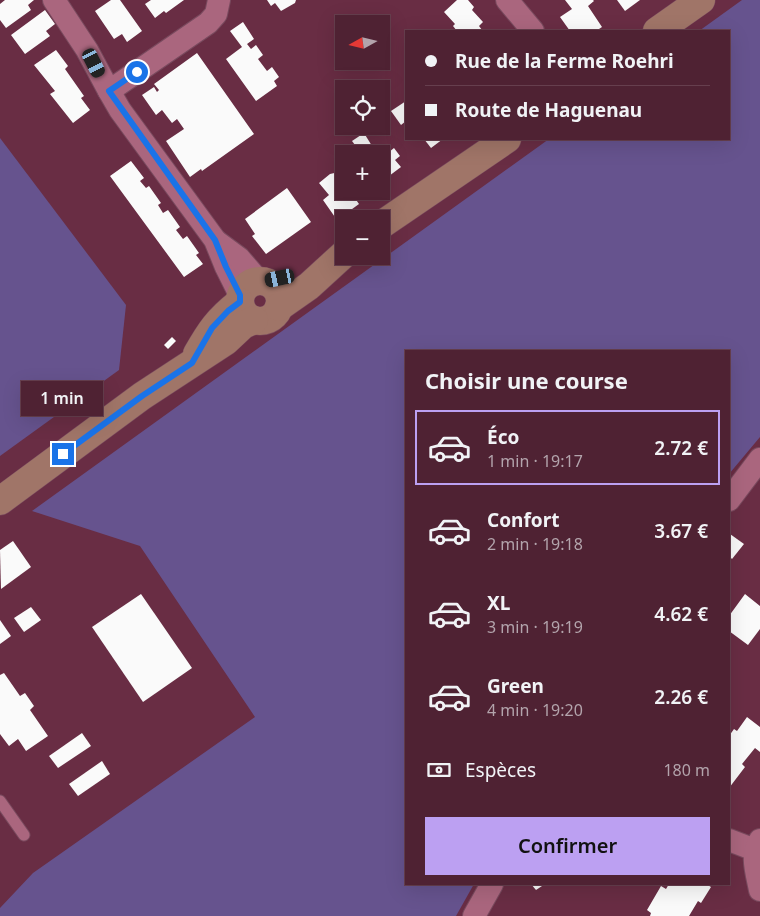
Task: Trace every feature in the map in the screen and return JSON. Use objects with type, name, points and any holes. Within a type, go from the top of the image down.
[{"type":"street","points":[[54,0],[88,50],[109,91],[215,240],[239,258],[251,296]]},
{"type":"street","points":[[109,91],[208,23],[216,14],[219,0]]},
{"type":"street","points":[[507,0],[532,30]]},
{"type":"street","points":[[658,30],[701,0]]},
{"type":"street","points":[[390,219],[506,140]]},
{"type":"street","points":[[0,501],[142,396],[192,363],[212,328],[228,311],[251,296],[294,273],[335,257]]},
{"type":"street","points":[[251,296],[272,285],[280,299],[279,306],[309,286],[335,262]]},
{"type":"street","points":[[730,499],[760,459]]},
{"type":"street","points":[[730,840],[758,845],[755,864],[760,890]]},
{"type":"street","points":[[474,916],[491,885]]},
{"type":"lane","points":[[0,801],[24,835]]},
{"type":"shaded area","points":[[742,0],[760,0],[760,437],[730,473],[730,350],[405,350],[405,885],[473,885],[456,916],[0,916],[0,908],[33,873],[255,717],[140,546],[32,511],[374,265],[390,265],[390,253],[548,140],[730,140],[730,30],[700,30]]},
{"type":"shaded area","points":[[0,138],[126,305],[119,370],[0,456]]},
{"type":"building","points":[[5,0],[34,0],[28,5],[31,10],[6,28],[0,20],[0,4]]},
{"type":"building","points":[[111,0],[120,0],[142,31],[127,42],[122,34],[114,39],[95,11]]},
{"type":"building","points":[[151,0],[184,0],[166,13],[164,11],[155,18],[145,4]]},
{"type":"building","points":[[267,0],[296,0],[295,3],[281,11],[275,3],[271,6]]},
{"type":"building","points":[[457,0],[468,0],[474,7],[472,10],[483,22],[479,26],[482,30],[456,30],[453,26],[455,24],[444,12]]},
{"type":"building","points":[[565,0],[593,0],[588,6],[602,27],[598,30],[569,30],[560,17],[572,9]]},
{"type":"building","points":[[617,0],[640,0],[625,11]]},
{"type":"building","points":[[45,10],[55,24],[46,31],[50,36],[25,54],[11,35]]},
{"type":"building","points":[[243,22],[254,39],[247,44],[251,49],[256,45],[263,55],[258,59],[267,71],[272,67],[279,77],[274,81],[277,86],[256,101],[226,59],[242,47],[230,31]]},
{"type":"building","points":[[56,50],[68,66],[65,69],[84,96],[81,98],[90,110],[73,123],[50,94],[55,91],[34,65]]},
{"type":"building","points":[[197,53],[254,134],[202,171],[201,169],[190,177],[166,141],[184,129],[177,119],[172,123],[162,110],[156,115],[142,95],[154,87],[157,92],[159,90],[154,84]]},
{"type":"building","points":[[405,102],[405,122],[401,125],[391,111]]},
{"type":"building","points":[[361,135],[365,135],[371,145],[355,145],[352,141]]},
{"type":"building","points":[[425,140],[442,140],[431,148]]},
{"type":"building","points":[[394,148],[400,156],[395,160],[401,167],[390,175],[390,151]]},
{"type":"building","points":[[131,161],[144,178],[140,181],[146,188],[149,186],[161,203],[158,205],[163,213],[168,210],[180,227],[176,230],[183,239],[187,236],[199,253],[196,255],[203,264],[184,277],[110,176]]},
{"type":"building","points":[[335,173],[335,200],[356,200],[359,204],[351,210],[335,210],[335,217],[323,200],[329,195],[319,183],[330,174]]},
{"type":"building","points":[[287,188],[311,222],[266,254],[252,236],[255,234],[245,219]]},
{"type":"building","points":[[172,337],[176,341],[168,349],[164,345]]},
{"type":"building","points":[[730,534],[744,544],[732,559],[730,557]]},
{"type":"building","points":[[13,541],[31,567],[1,589],[0,550]]},
{"type":"building","points":[[141,594],[192,668],[143,702],[92,627]]},
{"type":"building","points":[[745,594],[760,606],[760,629],[748,645],[730,632],[730,615]]},
{"type":"building","points":[[31,607],[41,620],[24,632],[14,618]]},
{"type":"building","points":[[0,620],[11,636],[0,644]]},
{"type":"building","points":[[4,673],[20,696],[25,693],[34,706],[30,710],[48,736],[26,751],[18,739],[9,746],[0,734],[0,675]]},
{"type":"building","points":[[747,717],[760,727],[760,752],[755,748],[742,764],[745,767],[730,787],[730,735],[734,729],[737,731]]},
{"type":"building","points":[[82,733],[91,746],[58,768],[49,756]]},
{"type":"building","points":[[102,761],[110,774],[78,796],[69,784]]},
{"type":"building","points":[[532,885],[544,885],[536,890]]},
{"type":"building","points":[[668,885],[708,885],[711,887],[701,903],[698,901],[689,916],[650,916],[651,913],[647,910],[661,886],[666,889]]},
{"type":"route","points":[[63,454],[142,396],[192,363],[212,328],[228,311],[240,302],[240,295],[215,240],[120,110],[109,91],[137,72]]}]
